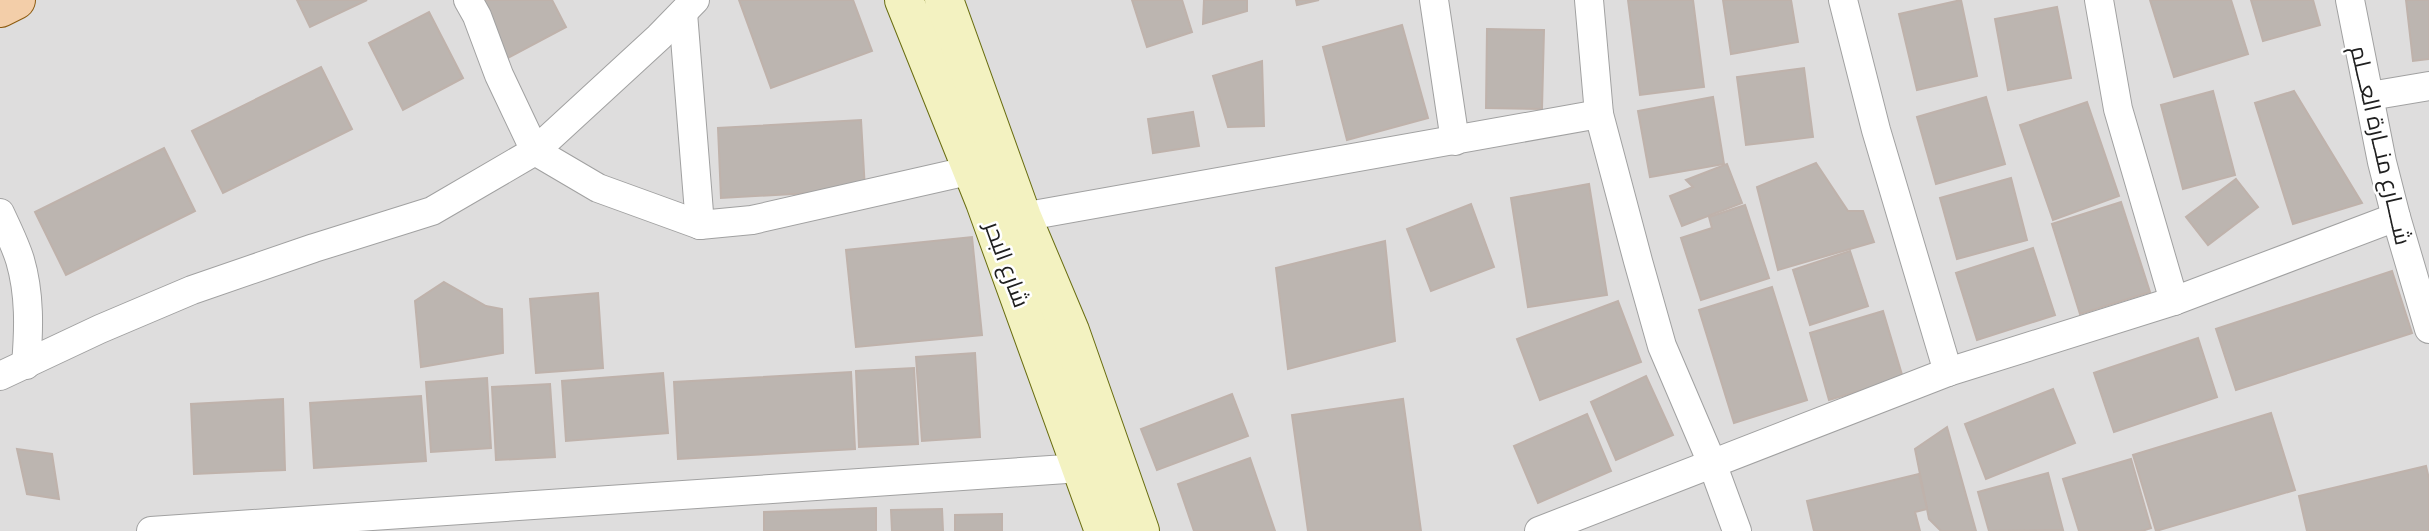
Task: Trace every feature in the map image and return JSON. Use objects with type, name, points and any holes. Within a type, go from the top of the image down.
[{"type":"main road","points":[[0,8],[16,0]]},
{"type":"street","points":[[468,0],[535,151],[598,188],[700,225],[752,220],[972,170]]},
{"type":"street","name":"شارع البحر","points":[[904,0],[972,170],[1104,531]]},
{"type":"street","name":"شارع البحر","points":[[944,0],[1022,217],[1070,331],[1140,531]]},
{"type":"street","points":[[1434,0],[1455,141]]},
{"type":"street","points":[[1589,0],[1600,114],[1662,346],[1712,463],[1737,531]]},
{"type":"street","points":[[1843,0],[1876,130],[1948,372]]},
{"type":"street","points":[[2099,0],[2118,109],[2174,301]]},
{"type":"street","name":"شــــارع منــارة العـــلم","points":[[2350,0],[2396,217],[2429,329]]},
{"type":"street","points":[[0,376],[192,290],[432,211],[535,151],[689,6]]},
{"type":"street","points":[[689,6],[700,225]]},
{"type":"street","points":[[2370,96],[2429,86]]},
{"type":"street","points":[[1022,217],[1600,114]]},
{"type":"street","points":[[0,213],[20,258],[28,298],[26,365]]},
{"type":"street","points":[[1539,531],[1948,372],[2174,301],[2396,217]]},
{"type":"street","points":[[151,531],[1081,468]]},
{"type":"shaded area","points":[[0,0],[2429,0],[2429,531],[0,531]]},
{"type":"building","points":[[297,0],[367,0],[310,27]]},
{"type":"building","points":[[475,0],[552,0],[566,27],[506,59]]},
{"type":"building","points":[[739,0],[853,0],[872,51],[771,88]]},
{"type":"building","points":[[1132,0],[1182,0],[1192,32],[1147,47]]},
{"type":"building","points":[[1204,0],[1247,0],[1247,11],[1203,24]]},
{"type":"building","points":[[1296,0],[1319,0],[1297,5]]},
{"type":"building","points":[[1628,0],[1693,0],[1704,87],[1640,95]]},
{"type":"building","points":[[1723,0],[1791,0],[1798,42],[1731,54]]},
{"type":"building","points":[[1961,0],[1977,76],[1917,90],[1899,14]]},
{"type":"building","points":[[2150,0],[2231,0],[2248,54],[2174,77]]},
{"type":"building","points":[[2251,0],[2313,0],[2320,25],[2263,41]]},
{"type":"building","points":[[2406,0],[2429,0],[2429,59],[2413,61]]},
{"type":"building","points":[[2057,7],[2071,78],[2008,90],[1995,19]]},
{"type":"building","points":[[429,12],[463,78],[403,110],[369,43]]},
{"type":"building","points":[[1402,25],[1428,118],[1347,140],[1323,47]]},
{"type":"building","points":[[1487,29],[1544,30],[1542,109],[1486,108]]},
{"type":"building","points":[[1262,61],[1264,126],[1228,127],[1213,76]]},
{"type":"building","points":[[321,67],[352,129],[223,193],[192,131]]},
{"type":"building","points":[[1804,68],[1813,137],[1746,145],[1737,77]]},
{"type":"building","points":[[2213,91],[2235,175],[2183,189],[2161,105]]},
{"type":"building","points":[[2294,91],[2362,203],[2293,224],[2255,103]]},
{"type":"building","points":[[1713,97],[1724,164],[1650,177],[1638,111]]},
{"type":"building","points":[[1986,97],[2005,164],[1936,184],[1917,117]]},
{"type":"building","points":[[2087,102],[2119,196],[2053,220],[2020,125]]},
{"type":"building","points":[[1193,112],[1199,146],[1153,153],[1148,119]]},
{"type":"building","points":[[861,120],[865,190],[721,198],[718,128]]},
{"type":"building","points":[[164,148],[195,211],[66,275],[35,212]]},
{"type":"building","points":[[1816,163],[1848,211],[1863,211],[1874,242],[1778,270],[1757,187]]},
{"type":"building","points":[[1727,164],[1742,203],[1682,226],[1670,196],[1693,187],[1686,180]]},
{"type":"building","points":[[2011,178],[2027,240],[1957,259],[1940,198]]},
{"type":"building","points":[[2236,179],[2258,207],[2208,245],[2186,217]]},
{"type":"building","points":[[1589,184],[1607,295],[1528,307],[1511,198]]},
{"type":"building","points":[[2121,202],[2150,292],[2080,314],[2052,224]]},
{"type":"building","points":[[1471,204],[1494,267],[1431,291],[1407,229]]},
{"type":"building","points":[[1745,205],[1769,278],[1701,300],[1681,238],[1712,228],[1709,217]]},
{"type":"building","points":[[972,237],[982,335],[856,347],[846,250]]},
{"type":"building","points":[[1385,241],[1395,341],[1288,369],[1276,268]]},
{"type":"building","points":[[2033,248],[2055,315],[1977,340],[1956,273]]},
{"type":"building","points":[[1850,251],[1868,306],[1810,325],[1793,270]]},
{"type":"building","points":[[2392,271],[2412,333],[2236,390],[2216,329]]},
{"type":"building","points":[[444,282],[486,306],[502,309],[503,353],[421,367],[415,301]]},
{"type":"building","points":[[1772,287],[1807,400],[1734,423],[1699,310]]},
{"type":"building","points":[[598,293],[603,368],[536,373],[530,299]]},
{"type":"building","points":[[1618,301],[1641,362],[1540,400],[1517,339]]},
{"type":"building","points":[[1883,311],[1903,378],[1829,400],[1810,333]]},
{"type":"building","points":[[2198,338],[2217,397],[2114,432],[2094,373]]},
{"type":"building","points":[[975,353],[980,437],[922,441],[916,357]]},
{"type":"building","points":[[914,368],[918,444],[859,447],[856,371]]},
{"type":"building","points":[[851,372],[855,449],[678,459],[674,382]]},
{"type":"building","points":[[663,373],[668,433],[566,441],[562,381]]},
{"type":"building","points":[[1646,376],[1673,435],[1616,460],[1591,402]]},
{"type":"building","points":[[487,378],[491,448],[431,452],[426,382]]},
{"type":"building","points":[[550,384],[555,457],[496,460],[492,387]]},
{"type":"building","points":[[2053,389],[2075,443],[1986,479],[1965,424]]},
{"type":"building","points":[[1232,394],[1248,436],[1157,470],[1141,429]]},
{"type":"building","points":[[421,396],[426,461],[314,468],[310,403]]},
{"type":"building","points":[[283,399],[285,470],[194,474],[191,404]]},
{"type":"building","points":[[1403,399],[1421,531],[1308,531],[1292,415]]},
{"type":"building","points":[[2271,413],[2295,490],[2156,531],[2133,455]]},
{"type":"building","points":[[1587,414],[1611,471],[1538,503],[1514,446]]},
{"type":"building","points":[[1947,427],[1976,531],[1941,531],[1929,519],[1915,449]]},
{"type":"building","points":[[17,449],[52,454],[59,499],[27,494]]},
{"type":"building","points":[[1250,458],[1275,531],[1194,531],[1178,484]]},
{"type":"building","points":[[2131,459],[2151,528],[2142,531],[2079,531],[2063,479]]},
{"type":"building","points":[[2426,466],[2429,479],[2429,531],[2307,531],[2299,496]]},
{"type":"building","points":[[2048,473],[2063,530],[1989,531],[1978,492]]},
{"type":"building","points":[[1919,474],[1927,509],[1915,512],[1920,531],[1814,531],[1807,501]]},
{"type":"building","points":[[876,508],[876,531],[764,531],[764,512]]},
{"type":"building","points":[[942,509],[943,531],[892,531],[891,510]]},
{"type":"building","points":[[1002,514],[1002,531],[955,531],[955,515]]}]
